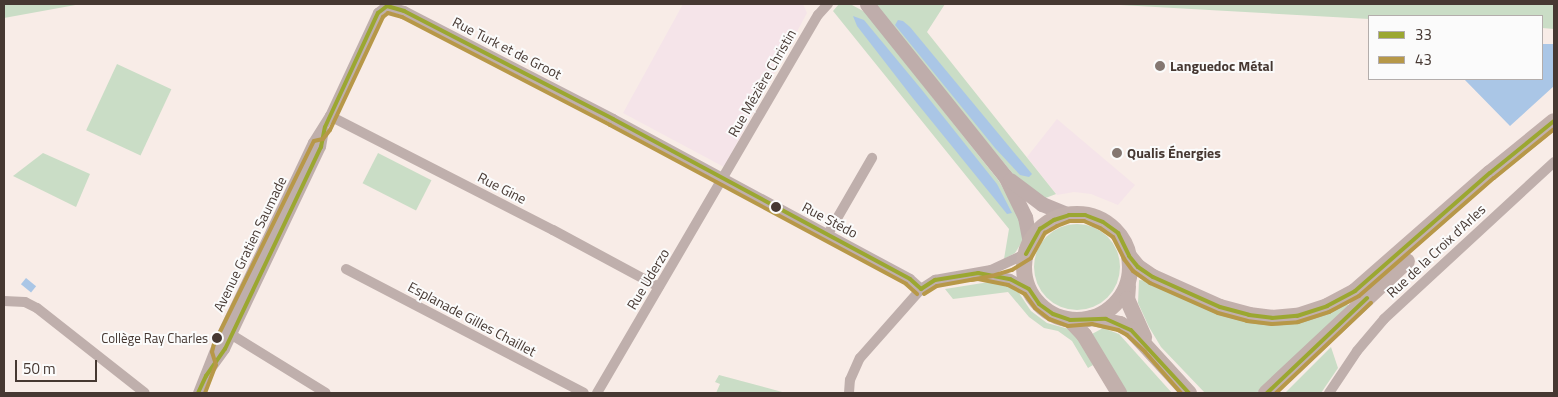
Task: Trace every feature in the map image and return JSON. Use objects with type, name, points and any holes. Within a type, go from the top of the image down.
[{"type":"main road","points":[[1186,390],[1150,348],[1131,330],[1120,324],[1092,318],[1070,320],[1053,314],[1039,304],[1029,289],[1024,272],[1028,248],[1040,230],[1054,220],[1070,215],[1085,215],[1103,222],[1118,233],[1138,267],[1153,277],[1220,307],[1248,315],[1272,318],[1304,313],[1327,306],[1355,291],[1490,173],[1554,122]]},
{"type":"main road","points":[[1270,390],[1554,122]]},
{"type":"main road","points":[[1130,256],[1131,270],[1127,299],[1137,325],[1150,348]]},
{"type":"main road","points":[[1092,318],[1108,311],[1120,298],[1128,283]]},
{"type":"main road","points":[[1070,320],[1084,335],[1119,393]]},
{"type":"street","name":"Rue Mézière Christin","points":[[723,179],[818,14],[828,4]]},
{"type":"street","points":[[867,4],[1005,176],[1032,199],[1070,215]]},
{"type":"street","name":"Rue Turk et de Groot","points":[[330,116],[378,13],[387,6],[404,11],[499,59],[723,179]]},
{"type":"street","name":"Avenue Gratien Saumade","points":[[198,393],[206,376],[216,345],[313,143],[325,127],[330,116]]},
{"type":"street","name":"Rue Gine","points":[[330,116],[553,230],[659,288]]},
{"type":"street","name":"Avenue Gratien Saumade","points":[[206,376],[225,349],[232,335],[321,147],[325,127]]},
{"type":"street","points":[[828,234],[872,158]]},
{"type":"street","name":"Rue de la Croix d'Arles","points":[[1329,393],[1357,351],[1384,319],[1554,162]]},
{"type":"street","points":[[849,393],[850,380],[860,358],[921,289],[935,280],[978,273],[1009,264],[1028,248],[1025,217],[1005,176]]},
{"type":"street","name":"Rue Stédo","points":[[723,179],[910,279],[921,289]]},
{"type":"street","name":"Rue Uderzo","points":[[597,393],[723,179]]},
{"type":"street","name":"Esplanade Gilles Chaillet","points":[[346,269],[584,393]]},
{"type":"street","points":[[978,273],[1010,279],[1029,289]]},
{"type":"street","points":[[4,301],[25,302],[37,308],[143,393]]},
{"type":"street","points":[[232,335],[326,393]]},
{"type":"shaded area","points":[[683,4],[803,4],[807,13],[724,167],[623,113]]},
{"type":"shaded area","points":[[1057,119],[1135,185],[1118,205],[1091,194],[1074,192],[1057,195],[1027,157]]},
{"type":"green space","points":[[4,4],[81,4],[4,18]]},
{"type":"green space","points":[[839,4],[852,5],[865,12],[999,181],[1019,217],[1023,240],[1015,253],[1004,259],[1009,229],[833,11]]},
{"type":"green space","points":[[874,4],[945,4],[927,32],[1056,194],[1043,199],[1013,174]]},
{"type":"green space","points":[[1102,4],[1554,4],[1554,29],[1543,28],[1543,15],[1368,15],[1368,19]]},
{"type":"green space","points":[[117,64],[171,89],[141,156],[86,130]]},
{"type":"green space","points":[[43,153],[90,174],[76,207],[13,176]]},
{"type":"green space","points":[[378,153],[431,180],[416,211],[363,183]]},
{"type":"green space","points":[[1077,224],[1094,227],[1108,236],[1117,250],[1120,267],[1117,284],[1108,298],[1094,307],[1077,310],[1060,307],[1046,298],[1037,284],[1034,267],[1037,250],[1046,236],[1060,227]]},
{"type":"green space","points":[[1139,280],[1150,281],[1246,321],[1346,302],[1349,307],[1257,393],[1205,393],[1161,347],[1149,327],[1138,303]]},
{"type":"green space","points":[[989,282],[1015,287],[1031,311],[1047,323],[1069,329],[1079,338],[1093,365],[1088,368],[1072,341],[1058,331],[1044,328],[1029,317],[1008,292],[953,299],[945,289]]},
{"type":"green space","points":[[1103,328],[1119,334],[1172,393],[1127,393],[1092,334]]},
{"type":"green space","points":[[1331,347],[1338,368],[1321,393],[1285,393]]},
{"type":"green space","points":[[719,375],[786,393],[716,393],[720,384],[715,382]]},
{"type":"water","points":[[853,16],[864,20],[922,90],[997,184],[1012,213],[1007,214],[912,97],[857,26]]},
{"type":"water","points":[[898,20],[903,21],[910,27],[1032,174],[1029,177],[1020,175],[995,148],[895,25]]},
{"type":"water","points":[[1543,44],[1554,44],[1554,86],[1510,126],[1465,80],[1543,80]]},
{"type":"water","points":[[26,278],[36,286],[31,292],[21,284]]},
{"type":"transit line","name":"33","points":[[198,393],[206,376],[225,349],[321,147],[325,127],[378,13],[387,6],[404,11],[613,119],[910,279],[921,289]]},
{"type":"transit line","name":"43","points":[[205,393],[216,365],[212,352],[214,344],[314,141],[323,139],[330,130],[383,17],[388,13],[402,17],[610,125],[906,284],[917,294]]},
{"type":"transit line","name":"33","points":[[1026,254],[1040,229],[1054,220],[1069,215],[1085,215],[1103,222],[1118,233],[1129,256],[1138,267],[1153,277],[1220,307],[1249,315],[1272,318],[1297,316],[1327,306],[1355,291],[1490,173],[1554,121]]},
{"type":"transit line","name":"43","points":[[924,294],[937,286],[992,276],[1012,270],[1031,258],[1045,233],[1070,221],[1084,221],[1100,228],[1113,237],[1124,259],[1133,271],[1150,283],[1218,313],[1247,321],[1272,324],[1298,322],[1329,312],[1359,296],[1494,178],[1554,129]]},
{"type":"transit line","name":"33","points":[[921,289],[935,280],[978,273],[1010,279],[1029,289],[1039,304],[1053,314],[1070,320],[1106,319],[1131,330],[1189,393]]},
{"type":"transit line","name":"43","points":[[971,280],[978,279],[1008,285],[1025,294],[1035,308],[1049,319],[1068,326],[1092,324],[1118,330],[1127,335],[1145,352],[1181,393]]},
{"type":"transit line","name":"33","points":[[1267,393],[1367,298]]},
{"type":"transit line","name":"43","points":[[1276,393],[1371,303]]},
{"type":"place","name":"Languedoc Métal","points":[[1160,66]]},
{"type":"place","name":"Qualis Énergies","points":[[1117,153]]},
{"type":"place","name":"Collège Ray Charles","points":[[217,338]]}]
